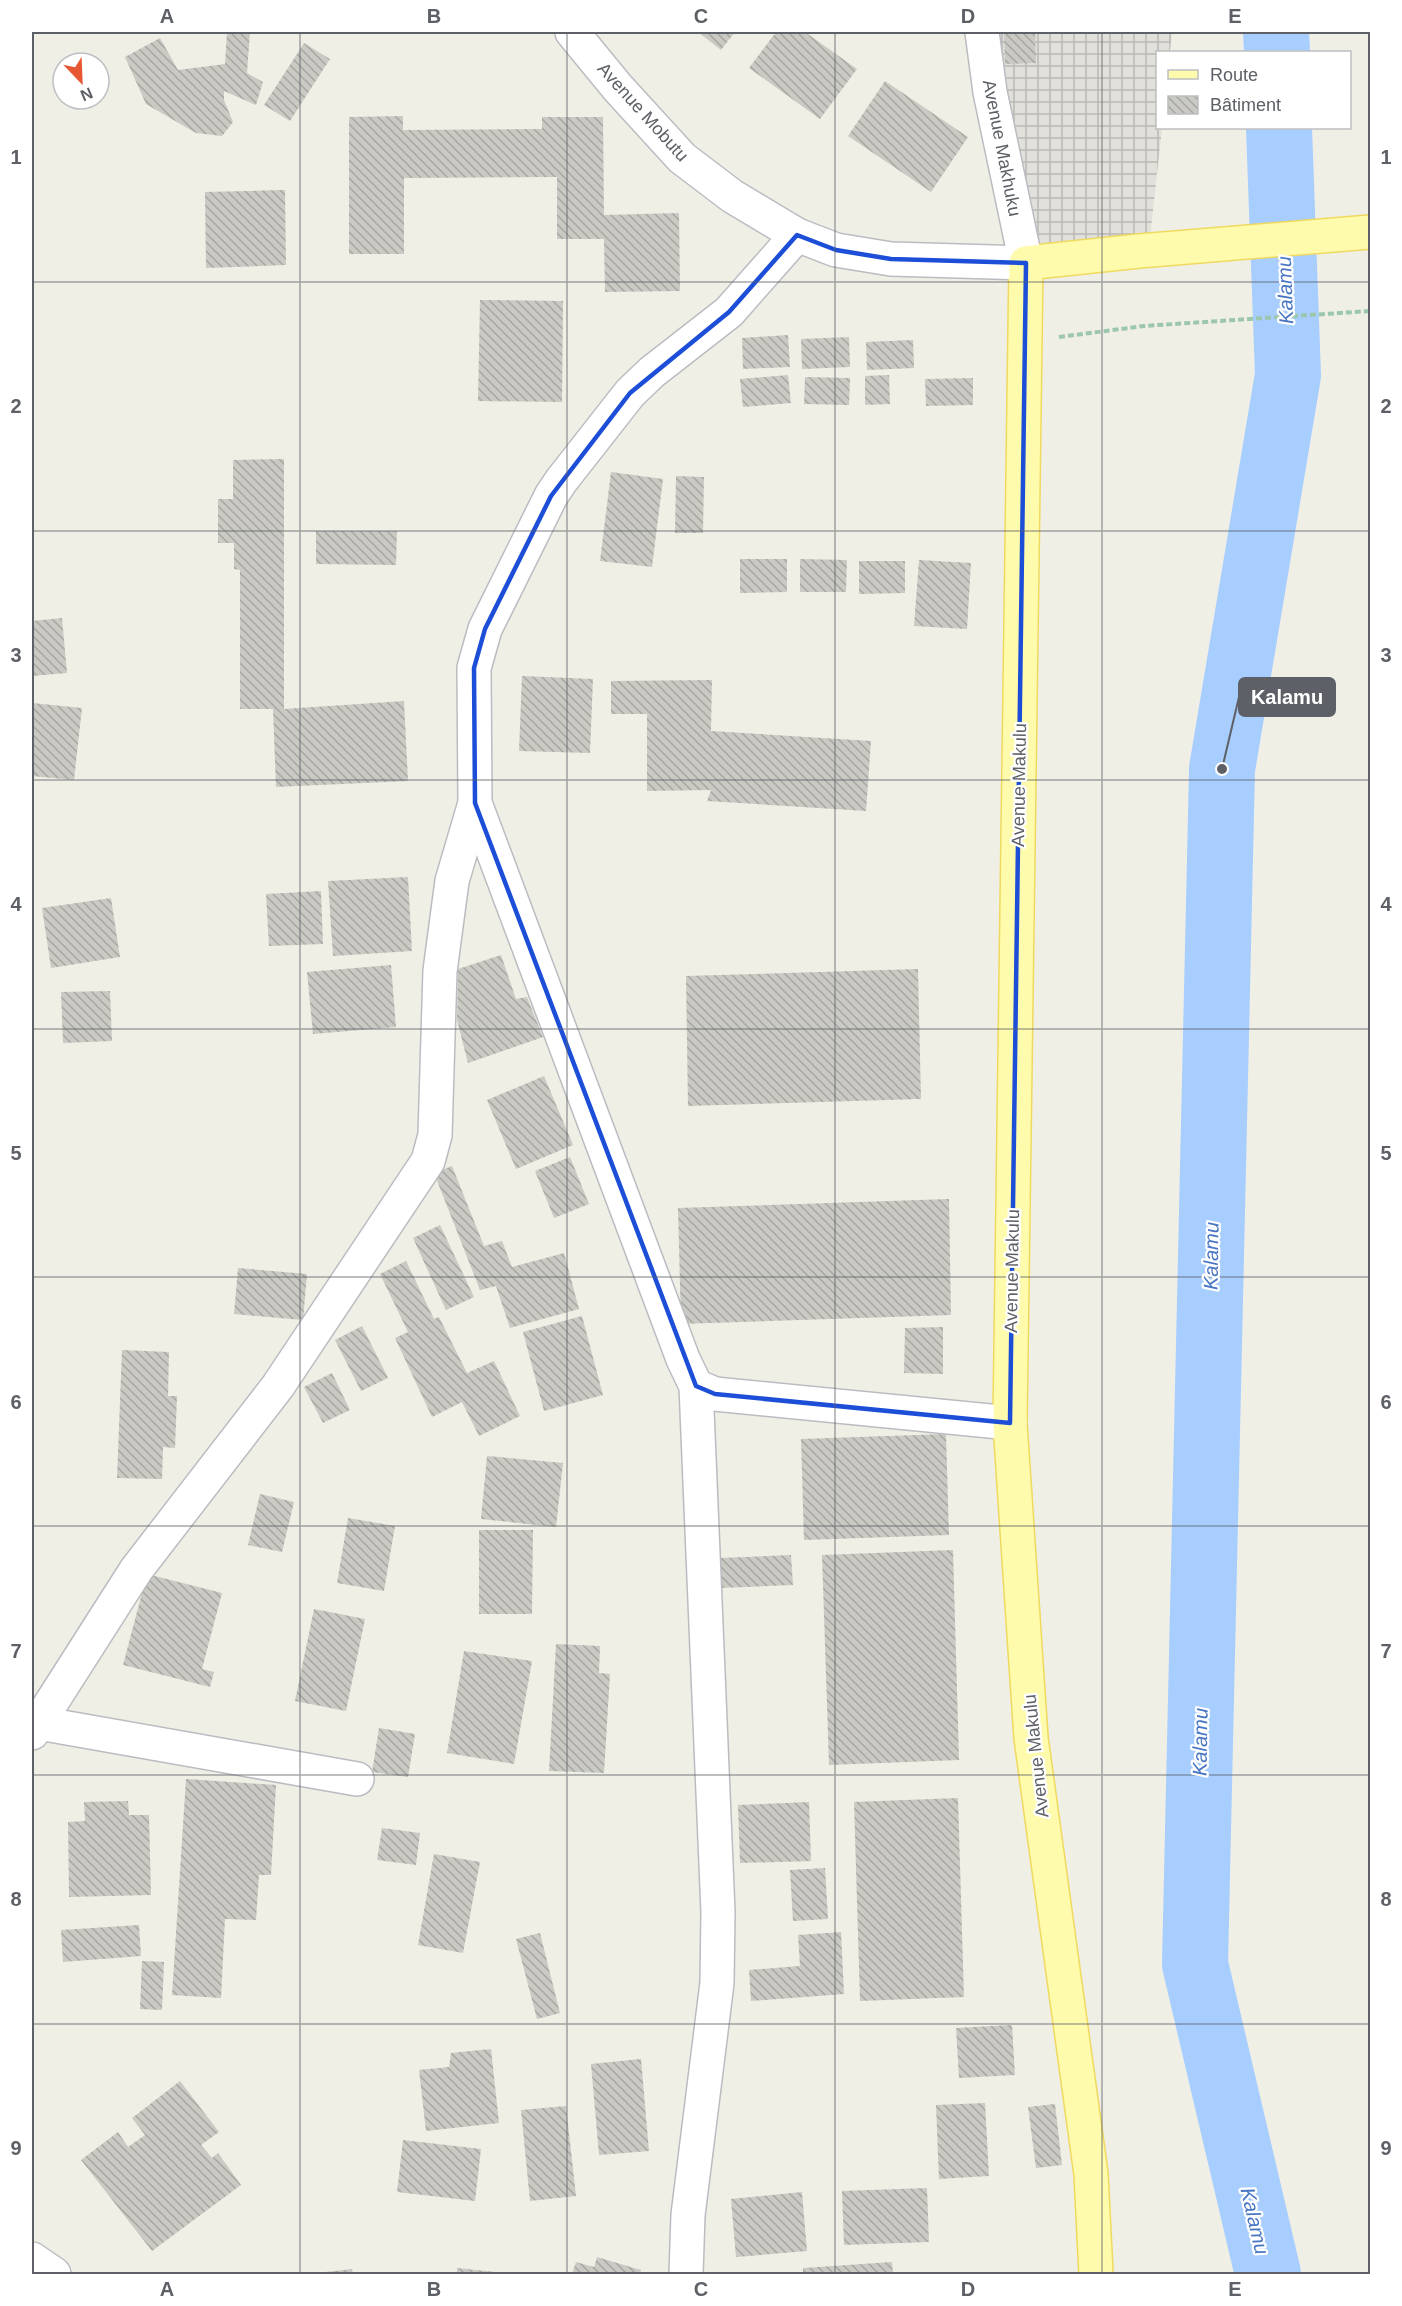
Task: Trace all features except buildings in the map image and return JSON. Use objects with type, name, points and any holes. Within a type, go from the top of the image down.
[{"type":"main road","points":[[1026,263],[1139,251],[1371,232]]},
{"type":"main road","name":"Avenue Makulu","points":[[1026,263],[1010,1424],[1031,1738],[1091,2174],[1096,2274]]},
{"type":"street","name":"Avenue Mobutu","points":[[572,32],[618,88],[682,158],[732,196],[797,235],[836,250],[891,259],[1026,263]]},
{"type":"street","name":"Avenue Makhuku","points":[[982,32],[990,92],[1026,263]]},
{"type":"street","points":[[357,1779],[35,1728],[136,1570],[278,1386],[428,1161],[435,1135],[440,971],[452,880],[475,803],[474,668],[485,628],[551,496],[630,393],[652,372],[729,312],[797,235]]},
{"type":"street","points":[[475,803],[682,1359],[696,1386],[718,1912],[717,1983],[688,2215],[686,2274]]},
{"type":"street","points":[[696,1386],[715,1394],[1010,1424]]},
{"type":"street","points":[[32,2259],[54,2274]]},
{"type":"path","points":[[1026,342],[1144,326],[1371,311]]},
{"type":"highlighted area","points":[[797,235],[836,250],[891,259],[1026,263],[1010,1423],[715,1394],[696,1386],[475,803],[474,668],[485,629],[551,496],[630,393],[729,312]]},
{"type":"shaded area","points":[[984,32],[1172,32],[1170,51],[1156,51],[1156,129],[1162,129],[1150,238],[1015,250]]},
{"type":"waterway","name":"Kalamu","points":[[1276,32],[1277,51]]},
{"type":"waterway","name":"Kalamu","points":[[1268,2274],[1195,1964],[1222,769],[1288,375],[1279,129]]},
{"type":"place","name":"Kalamu","points":[[1222,769]]}]
